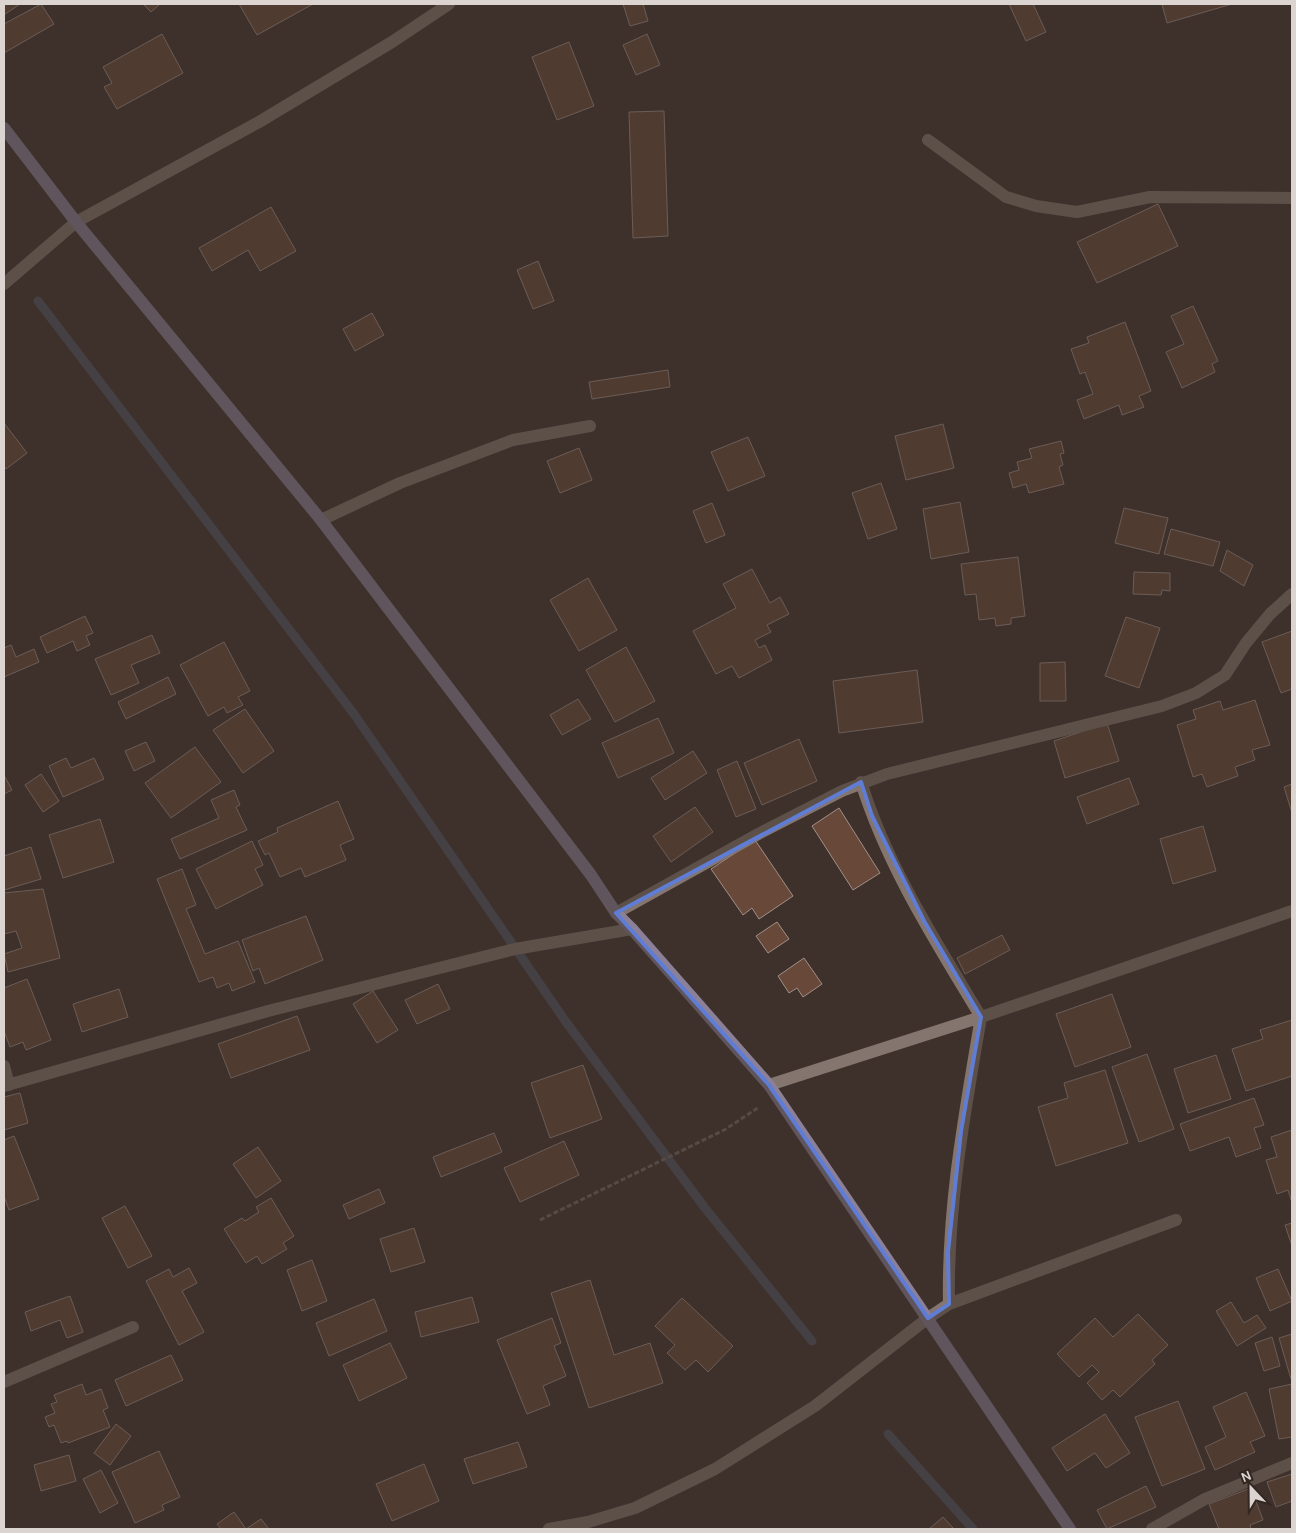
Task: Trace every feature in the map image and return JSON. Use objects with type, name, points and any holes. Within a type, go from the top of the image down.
[{"type":"street","points":[[4,284],[76,222],[259,122],[392,42],[450,4]]},
{"type":"street","points":[[4,128],[76,222],[321,520],[591,875],[616,914],[632,929],[771,1089],[1070,1529]]},
{"type":"street","points":[[928,140],[1006,197],[1036,206],[1077,212],[1150,197],[1292,198]]},
{"type":"street","points":[[321,520],[400,483],[513,440],[590,426]]},
{"type":"street","points":[[616,914],[760,833],[861,782],[1162,706],[1196,693],[1225,675],[1246,642],[1270,614],[1292,594]]},
{"type":"street","points":[[861,782],[872,816],[924,921],[981,1017],[961,1131],[948,1252],[949,1304]]},
{"type":"street","points":[[771,1089],[1292,912]]},
{"type":"street","points":[[4,1066],[7,1085],[268,1011],[477,958],[515,949],[632,929]]},
{"type":"street","points":[[549,1529],[588,1522],[635,1508],[715,1469],[815,1406],[928,1318],[949,1304],[1176,1220]]},
{"type":"street","points":[[4,1382],[133,1327]]},
{"type":"street","points":[[1152,1529],[1205,1499],[1292,1463]]},
{"type":"path","points":[[540,1220],[726,1128],[765,1103],[771,1089]]},
{"type":"highlighted area","points":[[861,782],[872,816],[924,921],[981,1017],[961,1131],[948,1252],[949,1304],[928,1318],[769,1085],[616,913]]},
{"type":"building","points":[[4,4],[20,4],[4,15]]},
{"type":"building","points":[[41,4],[54,24],[4,53],[4,24]]},
{"type":"building","points":[[143,4],[160,4],[151,12]]},
{"type":"building","points":[[239,4],[313,4],[257,35]]},
{"type":"building","points":[[623,4],[643,4],[648,21],[630,26]]},
{"type":"building","points":[[1009,4],[1033,4],[1046,32],[1026,41]]},
{"type":"building","points":[[1162,4],[1232,4],[1167,23]]},
{"type":"building","points":[[162,34],[183,73],[117,109],[104,87],[112,83],[103,67]]},
{"type":"building","points":[[647,34],[660,65],[636,75],[623,45]]},
{"type":"building","points":[[569,42],[594,106],[557,120],[532,57]]},
{"type":"building","points":[[664,111],[668,236],[633,238],[629,112]]},
{"type":"building","points":[[1158,204],[1178,246],[1097,283],[1077,242]]},
{"type":"building","points":[[271,207],[296,251],[260,271],[248,250],[212,271],[199,248]]},
{"type":"building","points":[[538,261],[554,301],[533,309],[517,270]]},
{"type":"building","points":[[1193,306],[1218,361],[1212,364],[1215,372],[1182,388],[1166,352],[1184,344],[1171,316]]},
{"type":"building","points":[[372,313],[384,335],[355,351],[343,329]]},
{"type":"building","points":[[1125,322],[1151,391],[1139,396],[1144,407],[1122,415],[1119,405],[1084,419],[1077,400],[1093,394],[1085,372],[1080,374],[1071,349],[1089,343],[1087,337]]},
{"type":"building","points":[[668,370],[670,387],[592,399],[589,382]]},
{"type":"building","points":[[4,423],[27,453],[6,469],[4,466]]},
{"type":"building","points":[[943,424],[954,468],[906,480],[895,436]]},
{"type":"building","points":[[748,437],[765,476],[728,491],[711,452]]},
{"type":"building","points":[[1061,441],[1064,453],[1060,454],[1063,465],[1059,467],[1064,484],[1029,493],[1026,484],[1013,488],[1009,473],[1019,470],[1017,462],[1032,458],[1029,449]]},
{"type":"building","points":[[579,448],[592,480],[560,493],[547,461]]},
{"type":"building","points":[[881,483],[897,529],[868,539],[852,493]]},
{"type":"building","points":[[960,502],[969,552],[931,559],[923,509]]},
{"type":"building","points":[[712,503],[725,535],[706,543],[693,511]]},
{"type":"building","points":[[1124,508],[1168,518],[1159,554],[1115,543]]},
{"type":"building","points":[[1171,529],[1220,542],[1213,566],[1164,554]]},
{"type":"building","points":[[1227,550],[1253,565],[1244,586],[1220,571]]},
{"type":"building","points":[[1018,557],[1025,616],[1011,618],[1011,624],[996,626],[995,618],[979,620],[976,594],[965,595],[961,564]]},
{"type":"building","points":[[752,569],[770,603],[780,597],[789,614],[767,625],[771,632],[755,640],[759,648],[765,645],[772,660],[739,678],[732,666],[716,674],[693,631],[736,608],[723,584]]},
{"type":"building","points":[[1134,572],[1170,573],[1170,591],[1162,590],[1161,595],[1133,594]]},
{"type":"building","points":[[588,578],[617,630],[579,651],[550,600]]},
{"type":"building","points":[[85,616],[93,633],[86,636],[90,645],[77,651],[73,641],[47,653],[40,637]]},
{"type":"building","points":[[1126,617],[1160,628],[1139,688],[1105,676]]},
{"type":"building","points":[[1292,631],[1292,689],[1281,693],[1262,642]]},
{"type":"building","points":[[152,635],[160,653],[131,665],[139,683],[111,695],[95,659]]},
{"type":"building","points":[[224,642],[250,691],[238,697],[243,705],[227,713],[224,707],[208,716],[180,665]]},
{"type":"building","points":[[11,645],[16,657],[34,649],[39,662],[4,677],[4,648]]},
{"type":"building","points":[[626,647],[655,701],[615,722],[586,670]]},
{"type":"building","points":[[1065,662],[1066,701],[1040,701],[1040,663]]},
{"type":"building","points":[[917,670],[923,722],[839,733],[833,681]]},
{"type":"building","points":[[168,677],[176,694],[126,719],[118,702]]},
{"type":"building","points":[[578,699],[591,719],[562,735],[550,715]]},
{"type":"building","points":[[1255,700],[1270,745],[1252,750],[1255,760],[1235,767],[1238,776],[1207,787],[1202,774],[1193,777],[1177,725],[1196,719],[1193,710],[1220,701],[1223,710]]},
{"type":"building","points":[[245,709],[274,751],[243,773],[213,730]]},
{"type":"building","points":[[658,718],[674,753],[618,778],[602,743]]},
{"type":"building","points":[[1107,723],[1119,761],[1065,778],[1054,741]]},
{"type":"building","points":[[799,739],[817,781],[762,805],[744,763]]},
{"type":"building","points":[[146,742],[155,761],[134,771],[125,751]]},
{"type":"building","points":[[195,747],[221,782],[171,818],[145,783]]},
{"type":"building","points":[[693,751],[707,773],[665,800],[651,778]]},
{"type":"building","points":[[66,758],[71,768],[94,758],[104,779],[63,797],[49,766]]},
{"type":"building","points":[[737,761],[756,809],[736,817],[717,770]]},
{"type":"building","points":[[41,774],[59,801],[43,812],[25,785]]},
{"type":"building","points":[[4,775],[12,790],[4,794]]},
{"type":"building","points":[[1129,778],[1139,804],[1087,824],[1077,797]]},
{"type":"building","points":[[1292,784],[1292,813],[1284,787]]},
{"type":"building","points":[[234,790],[240,805],[236,807],[247,830],[180,859],[171,839],[219,818],[211,800]]},
{"type":"building","points":[[338,801],[354,839],[340,845],[346,860],[305,877],[301,868],[280,877],[269,853],[265,855],[258,841],[278,832],[277,828]]},
{"type":"building","points":[[695,807],[713,832],[671,862],[653,836]]},
{"type":"building","points":[[839,808],[880,873],[853,890],[812,826]]},
{"type":"building","points":[[100,819],[114,862],[63,878],[49,835]]},
{"type":"building","points":[[1203,826],[1216,871],[1173,884],[1160,839]]},
{"type":"building","points":[[755,840],[793,896],[759,919],[752,908],[743,915],[711,869]]},
{"type":"building","points":[[252,841],[263,865],[255,869],[263,885],[216,909],[196,869]]},
{"type":"building","points":[[31,847],[41,879],[4,890],[4,856]]},
{"type":"building","points":[[182,869],[196,905],[186,909],[205,954],[238,941],[255,982],[232,991],[229,983],[217,988],[213,977],[199,982],[157,879]]},
{"type":"building","points":[[43,889],[60,958],[8,972],[4,954],[22,948],[16,931],[4,934],[4,893]]},
{"type":"building","points":[[306,916],[323,960],[265,984],[259,968],[253,971],[242,940]]},
{"type":"building","points":[[777,922],[789,939],[768,953],[756,936]]},
{"type":"building","points":[[1002,935],[1010,950],[965,974],[957,958]]},
{"type":"building","points":[[804,958],[822,984],[803,997],[797,988],[789,993],[778,976]]},
{"type":"building","points":[[27,979],[51,1040],[26,1050],[23,1042],[10,1047],[4,1031],[4,988]]},
{"type":"building","points":[[438,984],[450,1009],[417,1024],[405,1000]]},
{"type":"building","points":[[119,989],[128,1017],[82,1032],[73,1004]]},
{"type":"building","points":[[373,991],[398,1030],[377,1043],[353,1004]]},
{"type":"building","points":[[1112,994],[1131,1047],[1075,1067],[1056,1014]]},
{"type":"building","points":[[297,1016],[310,1050],[231,1078],[218,1044]]},
{"type":"building","points":[[1292,1020],[1292,1076],[1246,1091],[1232,1049],[1263,1039],[1260,1030]]},
{"type":"building","points":[[1147,1054],[1174,1129],[1139,1142],[1112,1067]]},
{"type":"building","points":[[1216,1055],[1231,1099],[1188,1113],[1174,1069]]},
{"type":"building","points":[[583,1065],[602,1119],[550,1138],[531,1083]]},
{"type":"building","points":[[1105,1070],[1128,1143],[1056,1166],[1038,1107],[1068,1098],[1064,1083]]},
{"type":"building","points":[[20,1093],[28,1123],[4,1130],[4,1097]]},
{"type":"building","points":[[1254,1098],[1264,1125],[1254,1128],[1261,1148],[1236,1157],[1229,1137],[1190,1151],[1180,1124]]},
{"type":"building","points":[[1292,1130],[1292,1203],[1288,1190],[1277,1194],[1266,1160],[1277,1157],[1271,1137]]},
{"type":"building","points":[[494,1133],[502,1152],[441,1177],[433,1157]]},
{"type":"building","points":[[14,1136],[39,1199],[9,1210],[4,1196],[4,1140]]},
{"type":"building","points":[[564,1141],[579,1175],[520,1202],[504,1168]]},
{"type":"building","points":[[258,1147],[281,1181],[256,1198],[233,1164]]},
{"type":"building","points":[[379,1189],[385,1203],[349,1219],[343,1205]]},
{"type":"building","points":[[271,1198],[294,1236],[283,1243],[287,1249],[262,1264],[257,1256],[246,1263],[224,1229],[242,1218],[245,1221],[259,1212],[256,1207]]},
{"type":"building","points":[[125,1206],[152,1256],[128,1268],[102,1218]]},
{"type":"building","points":[[1292,1223],[1292,1246],[1285,1225]]},
{"type":"building","points":[[414,1228],[425,1262],[391,1272],[380,1239]]},
{"type":"building","points":[[312,1260],[327,1301],[302,1311],[287,1270]]},
{"type":"building","points":[[189,1268],[197,1283],[182,1291],[204,1332],[179,1345],[146,1281],[169,1269],[173,1277]]},
{"type":"building","points":[[1278,1269],[1292,1301],[1270,1311],[1256,1278]]},
{"type":"building","points":[[590,1280],[614,1355],[650,1343],[663,1383],[589,1408],[551,1293]]},
{"type":"building","points":[[70,1296],[83,1332],[67,1338],[60,1320],[31,1331],[25,1312]]},
{"type":"building","points":[[472,1297],[479,1322],[421,1337],[415,1312]]},
{"type":"building","points":[[682,1298],[733,1346],[708,1372],[696,1360],[685,1370],[667,1353],[675,1345],[655,1326]]},
{"type":"building","points":[[374,1299],[387,1331],[329,1356],[316,1323]]},
{"type":"building","points":[[1231,1302],[1244,1323],[1257,1315],[1266,1328],[1237,1346],[1216,1311]]},
{"type":"building","points":[[1138,1314],[1168,1345],[1152,1360],[1155,1364],[1120,1397],[1113,1390],[1102,1400],[1087,1383],[1099,1372],[1092,1365],[1079,1377],[1057,1354],[1095,1318],[1113,1337]]},
{"type":"building","points":[[552,1318],[561,1343],[554,1346],[566,1376],[543,1386],[550,1405],[527,1414],[497,1340]]},
{"type":"building","points":[[1292,1334],[1292,1378],[1291,1379],[1279,1338]]},
{"type":"building","points":[[1272,1337],[1280,1366],[1264,1371],[1255,1343]]},
{"type":"building","points":[[390,1343],[407,1378],[359,1401],[343,1365]]},
{"type":"building","points":[[171,1355],[183,1380],[126,1406],[115,1380]]},
{"type":"building","points":[[82,1384],[86,1395],[101,1389],[108,1408],[103,1410],[110,1427],[68,1443],[67,1441],[61,1443],[54,1425],[49,1427],[45,1417],[55,1413],[51,1404],[57,1402],[54,1395]]},
{"type":"building","points":[[1292,1384],[1292,1437],[1279,1439],[1269,1389]]},
{"type":"building","points":[[1246,1392],[1265,1436],[1250,1442],[1255,1452],[1215,1470],[1205,1447],[1226,1437],[1213,1407]]},
{"type":"building","points":[[1178,1401],[1205,1469],[1162,1486],[1135,1417]]},
{"type":"building","points":[[1105,1414],[1130,1453],[1106,1468],[1095,1453],[1067,1471],[1052,1448]]},
{"type":"building","points":[[116,1424],[131,1436],[110,1465],[94,1453]]},
{"type":"building","points":[[518,1442],[527,1467],[473,1484],[464,1459]]},
{"type":"building","points":[[159,1451],[180,1497],[162,1505],[164,1510],[135,1523],[112,1472]]},
{"type":"building","points":[[69,1455],[76,1481],[41,1491],[34,1465]]},
{"type":"building","points":[[424,1464],[439,1501],[392,1521],[376,1484]]},
{"type":"building","points":[[101,1470],[118,1503],[100,1513],[83,1479]]},
{"type":"building","points":[[1292,1474],[1292,1501],[1276,1507],[1267,1482]]},
{"type":"building","points":[[1146,1486],[1156,1507],[1107,1529],[1097,1510]]},
{"type":"building","points":[[1251,1488],[1263,1520],[1250,1525],[1251,1529],[1219,1529],[1209,1504]]},
{"type":"building","points":[[234,1512],[246,1529],[221,1529],[217,1524]]},
{"type":"building","points":[[943,1517],[954,1529],[929,1529]]},
{"type":"building","points":[[261,1519],[269,1529],[246,1529]]},
{"type":"waterway","points":[[38,301],[354,714],[566,1022],[705,1208],[812,1341]]},
{"type":"waterway","points":[[888,1434],[973,1529]]}]
